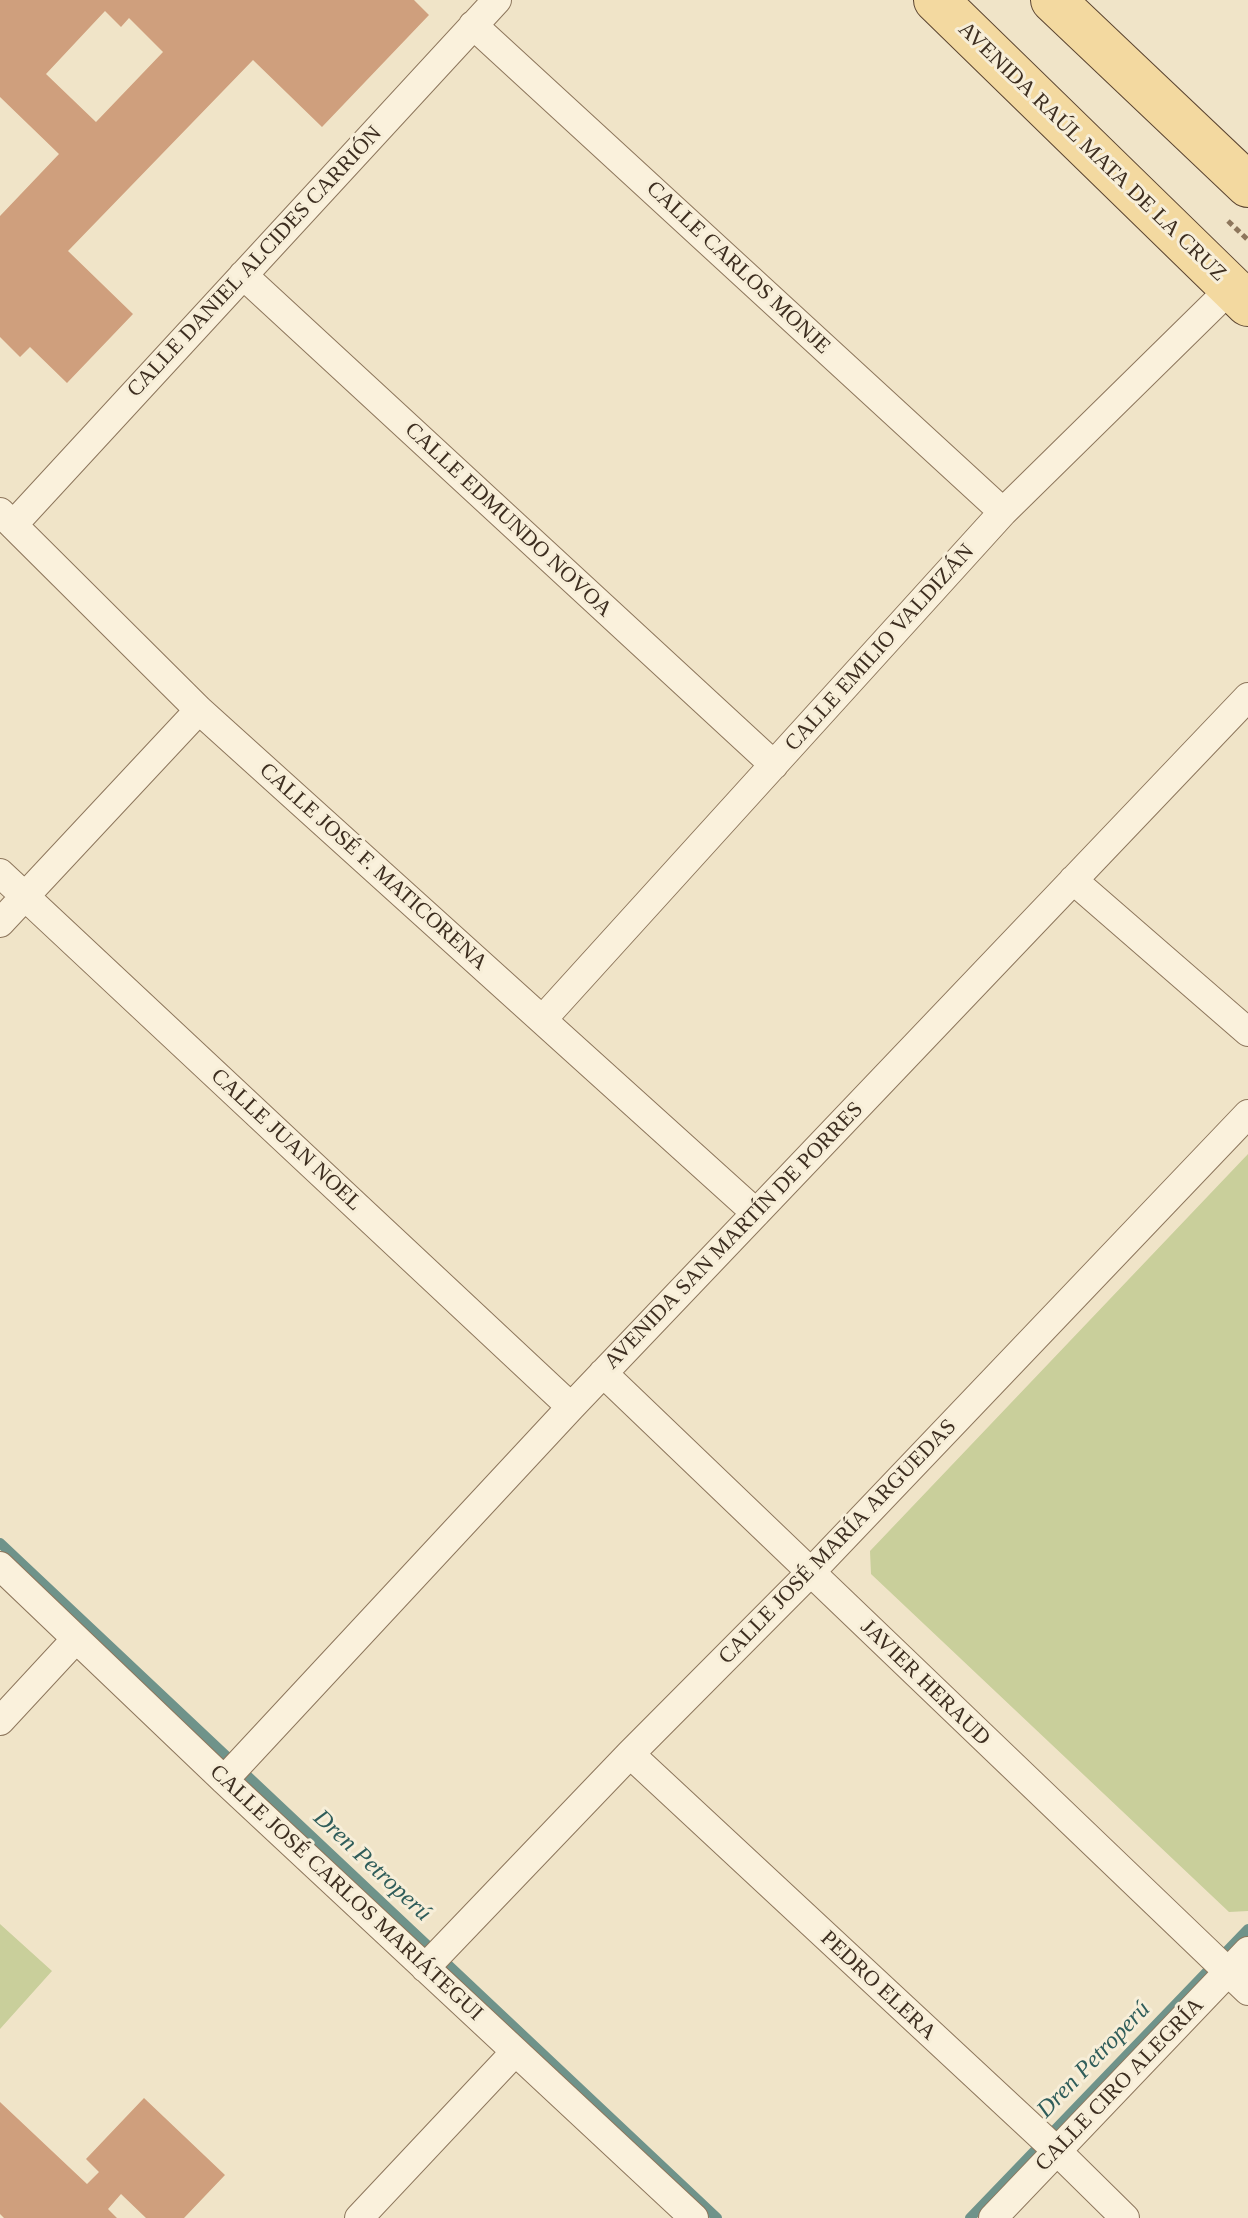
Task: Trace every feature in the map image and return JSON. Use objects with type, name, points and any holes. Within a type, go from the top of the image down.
[{"type":"main road","name":"AVENIDA RAÚL MATA DE LA CRUZ","points":[[936,0],[1240,296]]},
{"type":"main road","points":[[1053,0],[1248,185]]},
{"type":"street","name":"CALLE DANIEL ALCIDES CARRIÓN","points":[[7,519],[243,275],[497,0]]},
{"type":"street","name":"CALLE CARLOS MONJE","points":[[473,25],[1003,512]]},
{"type":"street","name":"CALLE EDMUNDO NOVOA","points":[[243,275],[774,765]]},
{"type":"street","name":"CALLE EMILIO VALDIZÁN","points":[[542,1020],[1003,512],[1240,296]]},
{"type":"street","name":"CALLE JOSÉ F. MATICORENA","points":[[7,519],[199,710],[756,1213]]},
{"type":"street","name":"AVENIDA SAN MARTÍN DE PORRES","points":[[224,1780],[603,1373],[1248,697]]},
{"type":"street","points":[[0,923],[199,710]]},
{"type":"street","name":"CALLE JUAN NOEL","points":[[0,873],[571,1407]]},
{"type":"street","points":[[1073,880],[1248,1032]]},
{"type":"street","name":"CALLE JOSÉ MARÍA ARGUEDAS","points":[[425,1968],[630,1754],[810,1573],[1248,1114]]},
{"type":"street","name":"JAVIER HERAUD","points":[[603,1373],[1238,1982]]},
{"type":"street","name":"CALLE JOSÉ CARLOS MARIÁTEGUI","points":[[0,1566],[224,1780],[694,2218]]},
{"type":"street","points":[[0,1721],[76,1639]]},
{"type":"street","name":"PEDRO ELERA","points":[[630,1754],[1125,2218]]},
{"type":"street","name":"CALLE CIRO ALEGRÍA","points":[[993,2218],[1057,2151],[1238,1982],[1248,1951]]},
{"type":"street","points":[[359,2218],[515,2052]]},
{"type":"green space","points":[[1248,1154],[1248,1911],[1229,1912],[871,1574],[870,1551]]},
{"type":"green space","points":[[0,1924],[52,1971],[0,2029]]},
{"type":"building","points":[[0,0],[414,0],[429,15],[322,127],[253,60],[68,251],[133,314],[67,383],[30,347],[20,357],[0,337],[0,216],[59,154],[0,97]],"holes":[[[105,11],[121,27],[129,18],[163,52],[96,122],[46,74]]]},
{"type":"building","points":[[144,2098],[225,2175],[184,2218],[146,2218],[121,2194],[108,2209],[117,2218],[4,2218],[0,2214],[0,2102],[87,2184],[99,2172],[86,2159]]},
{"type":"waterway","name":"Dren Petroperú","points":[[0,1543],[717,2218]]},
{"type":"waterway","name":"Dren Petroperú","points":[[970,2218],[1248,1929]]}]
